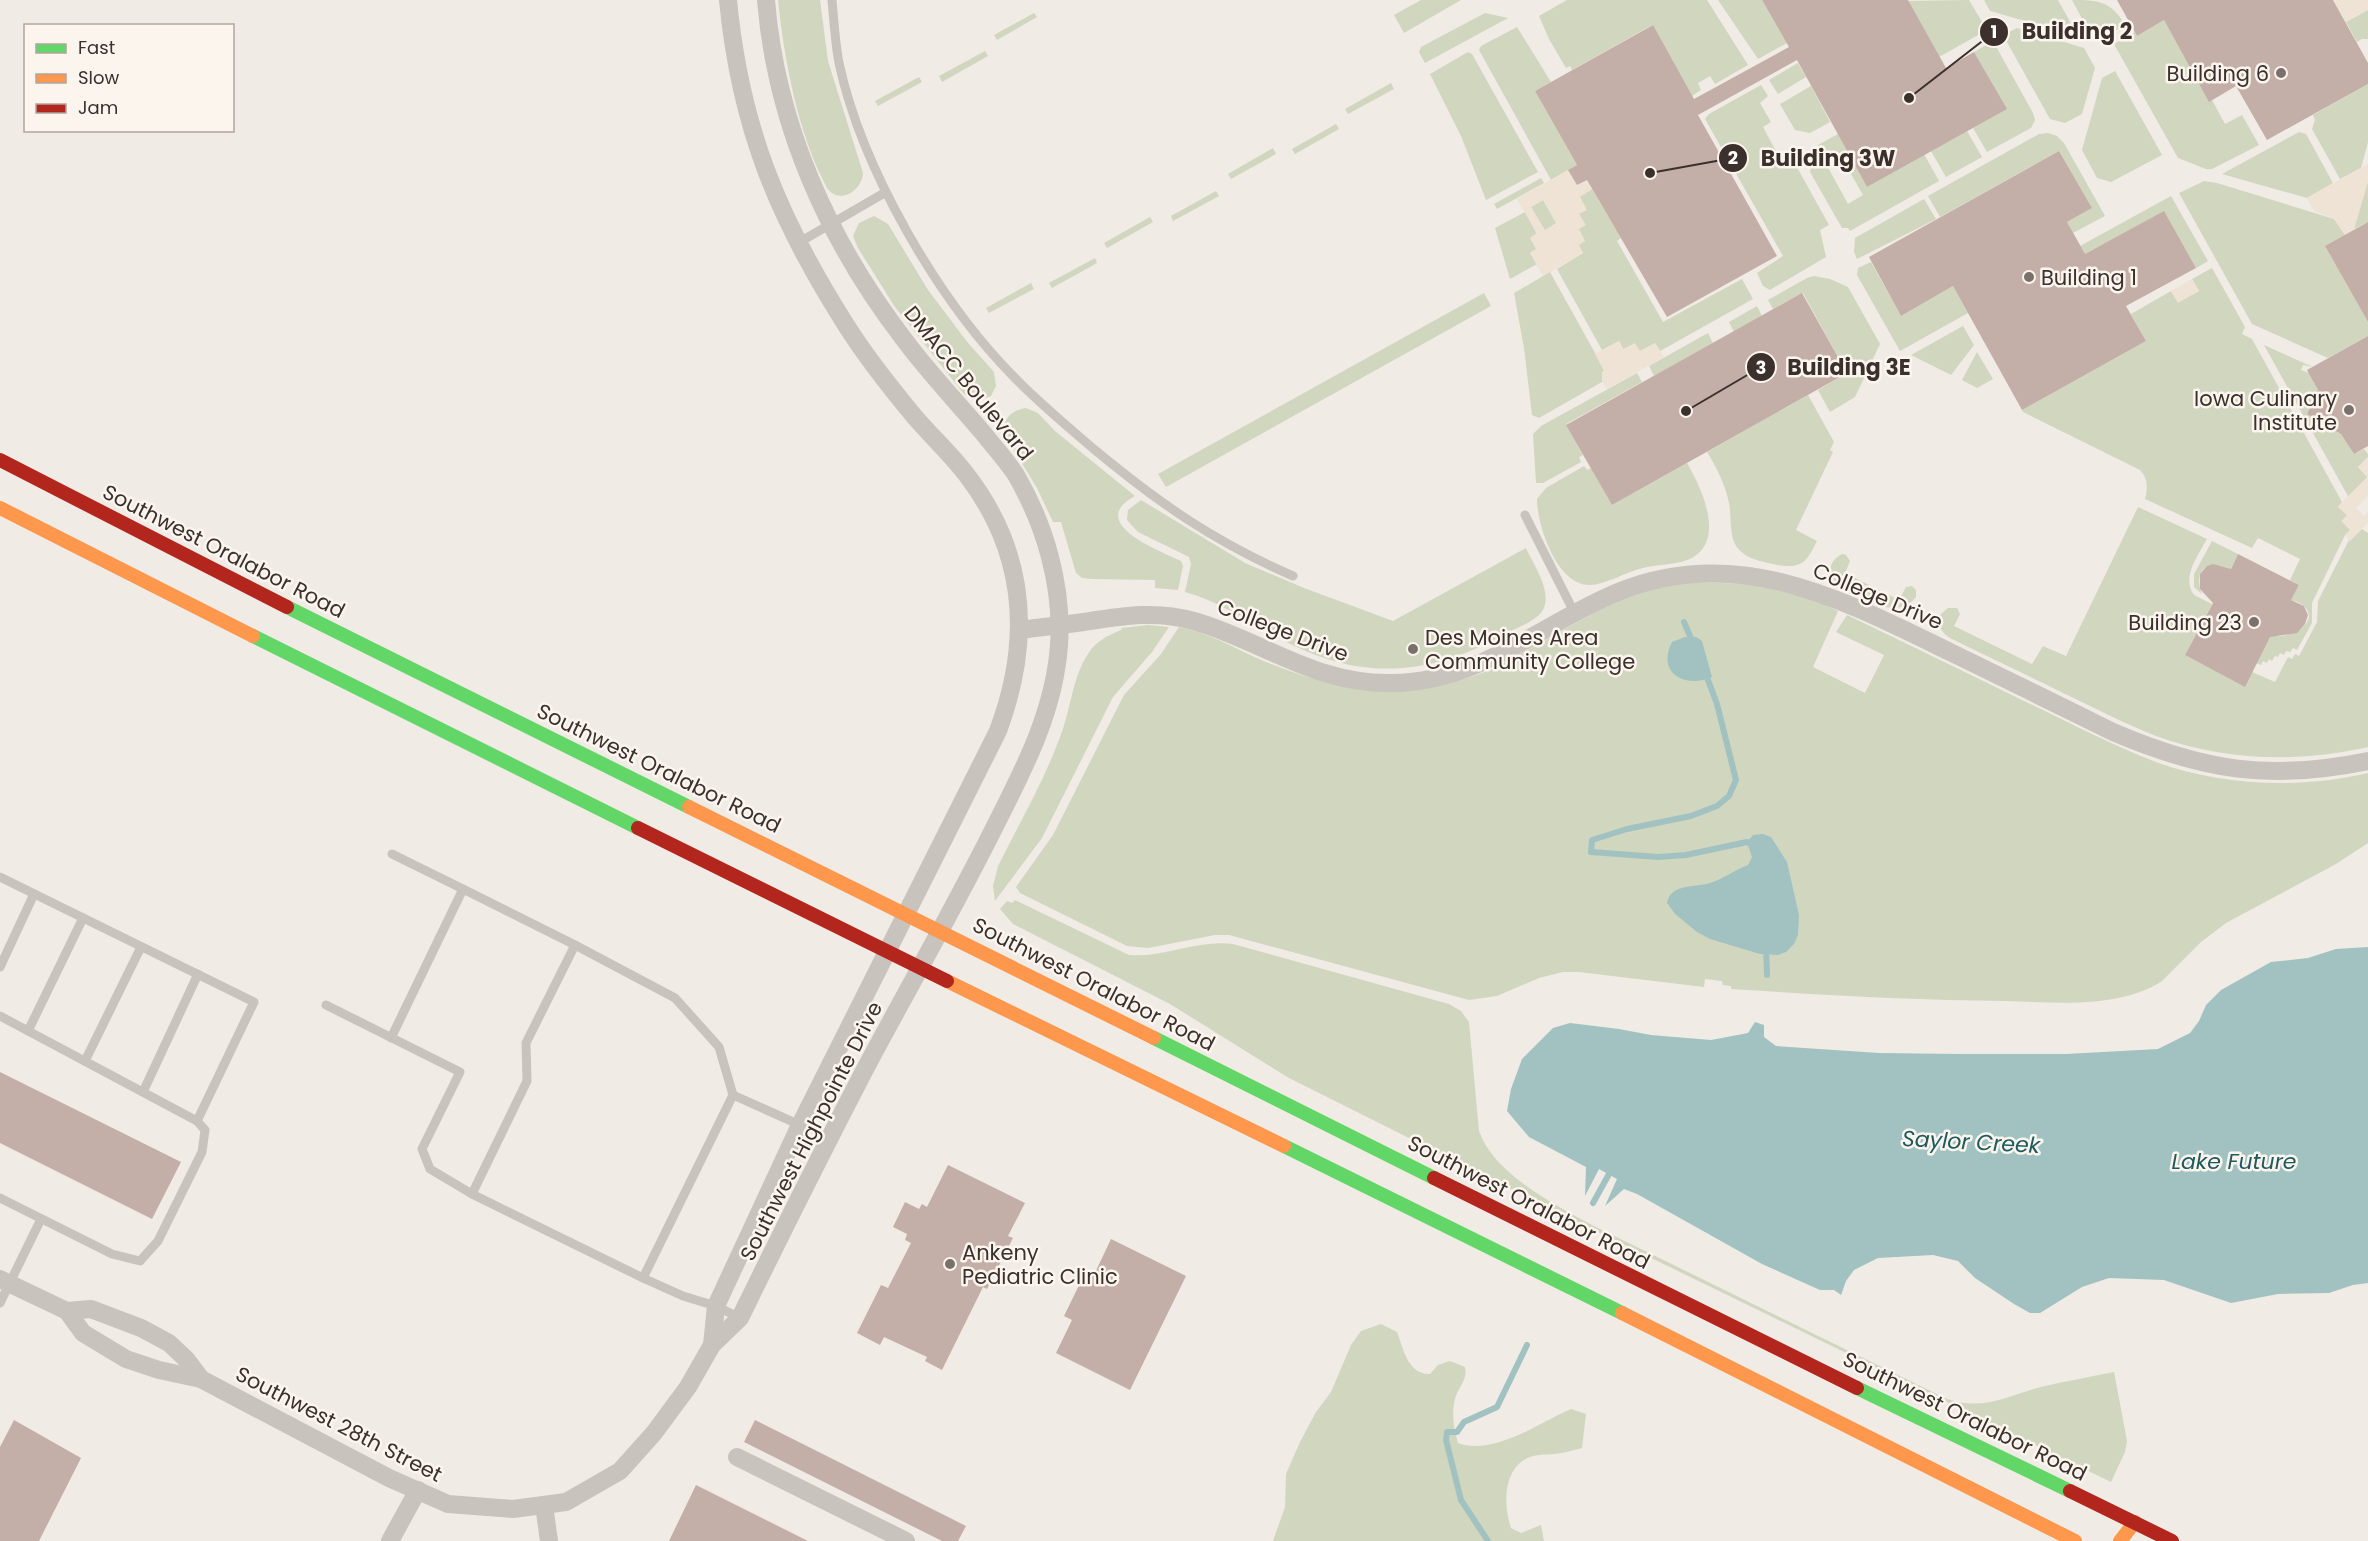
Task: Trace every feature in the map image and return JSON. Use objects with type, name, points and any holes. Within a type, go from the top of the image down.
[{"type":"main road","name":"Southwest Oralabor Road","points":[[0,459],[379,653],[1649,1286],[2172,1541]]},
{"type":"main road","points":[[0,508],[462,742],[888,950],[2075,1541]]},
{"type":"main road","points":[[2120,1541],[2135,1522]]},
{"type":"main road","points":[[2130,1541],[2135,1522]]},
{"type":"street","points":[[728,0],[739,81],[757,150],[777,201],[829,298],[864,352],[915,417],[966,474],[982,497],[998,525],[1008,553],[1016,589],[1020,630],[1016,672],[998,731],[905,914]]},
{"type":"street","name":"DMACC Boulevard","points":[[766,0],[774,62],[786,112],[805,167],[831,225],[874,298],[903,339],[1015,474],[1043,532],[1057,590],[1059,626],[1054,682],[1041,728],[1017,782],[942,932]]},
{"type":"street","name":"College Drive","points":[[1020,630],[1133,614],[1157,614],[1193,621],[1325,674],[1358,681],[1391,684],[1440,678],[1473,668],[1619,592],[1654,580],[1719,573],[1781,580],[1836,598],[2157,751],[2216,766],[2270,772],[2333,768],[2368,761]]},
{"type":"street","name":"Southwest Highpointe Drive","points":[[712,1345],[716,1306],[800,1125],[905,914]]},
{"type":"street","name":"Southwest Highpointe Drive","points":[[566,1502],[620,1471],[654,1433],[688,1387],[712,1345],[740,1318],[863,1074],[942,932]]},
{"type":"street","name":"Southwest 28th Street","points":[[5,1282],[67,1311],[83,1333],[126,1359],[159,1370],[201,1379],[448,1504],[513,1509],[566,1502]]},
{"type":"street","name":"Southwest 28th Street","points":[[67,1311],[91,1309],[141,1328],[169,1343],[186,1359],[201,1379]]},
{"type":"street","points":[[737,1457],[906,1541]]},
{"type":"street","points":[[390,1541],[417,1490]]},
{"type":"street","points":[[544,1505],[549,1541]]},
{"type":"lane","points":[[832,0],[837,52],[846,90],[886,192],[950,300],[1013,376],[1053,414],[1132,481],[1204,532],[1230,547],[1293,576]]},
{"type":"lane","points":[[798,243],[886,192]]},
{"type":"lane","points":[[1525,515],[1575,614]]},
{"type":"lane","points":[[392,854],[575,945],[675,998],[718,1047],[733,1095],[643,1278]]},
{"type":"lane","points":[[0,877],[254,1002],[197,1121]]},
{"type":"lane","points":[[391,1038],[463,889]]},
{"type":"lane","points":[[0,967],[34,894]]},
{"type":"lane","points":[[28,1031],[83,918]]},
{"type":"lane","points":[[472,1194],[527,1081],[526,1042],[575,945]]},
{"type":"lane","points":[[85,1061],[141,947]]},
{"type":"lane","points":[[143,1092],[198,974]]},
{"type":"lane","points":[[326,1005],[460,1072],[422,1149],[430,1170],[472,1194],[643,1278],[683,1296],[716,1306],[740,1318]]},
{"type":"lane","points":[[0,1016],[197,1121],[205,1130],[202,1152],[158,1241],[140,1261],[112,1254],[0,1198]]},
{"type":"lane","points":[[733,1095],[800,1125]]},
{"type":"lane","points":[[0,1303],[5,1282],[41,1219]]},
{"type":"green space","points":[[778,0],[820,0],[828,61],[863,173],[858,186],[848,194],[836,195],[826,186],[808,143],[788,71]]},
{"type":"green space","points":[[1421,0],[1461,0],[1404,33],[1394,15]]},
{"type":"green space","points":[[1567,0],[1707,0],[1748,65],[1715,84],[1710,76],[1698,83],[1701,90],[1692,96],[1652,25],[1572,70],[1570,66],[1566,68],[1539,16]]},
{"type":"green space","points":[[1718,0],[1762,0],[1787,43],[1758,59]]},
{"type":"green space","points":[[1969,0],[1987,30],[1939,57],[1908,1]]},
{"type":"green space","points":[[1984,0],[2058,0],[2074,29],[2068,33],[1990,11]]},
{"type":"green space","points":[[2072,0],[2103,4],[2114,11],[2125,25],[2112,33],[2085,24]]},
{"type":"green space","points":[[2368,10],[2368,39],[2357,42],[2346,22]]},
{"type":"green space","points":[[1034,13],[1037,17],[997,40],[994,35]]},
{"type":"green space","points":[[1485,13],[1508,18],[1425,63],[1419,52],[1421,47]]},
{"type":"green space","points":[[2164,20],[2209,101],[2212,100],[2225,124],[2242,115],[2259,145],[2212,169],[2206,169],[2178,158],[2114,44],[2135,32],[2137,36]]},
{"type":"green space","points":[[1517,27],[1551,82],[1535,91],[1577,165],[1551,180],[1479,50],[1481,46]]},
{"type":"green space","points":[[2017,28],[2084,48],[2095,68],[2082,114],[2065,123],[2050,119],[2003,35]]},
{"type":"green space","points":[[1993,41],[2035,120],[2031,128],[1987,152],[1973,128],[2006,109],[1974,52]]},
{"type":"green space","points":[[985,51],[988,56],[942,82],[939,76]]},
{"type":"green space","points":[[1468,52],[1472,54],[1538,172],[1486,200],[1461,136],[1430,74]]},
{"type":"green space","points":[[1798,63],[1806,77],[1778,94],[1769,80]]},
{"type":"green space","points":[[2115,71],[2162,155],[2111,182],[2097,178],[2082,150],[2102,78]]},
{"type":"green space","points":[[919,77],[922,82],[878,106],[875,101]]},
{"type":"green space","points":[[1391,83],[1394,89],[1348,114],[1345,109]]},
{"type":"green space","points":[[2368,84],[2368,142],[2361,168],[2340,179],[2312,129],[2315,120],[2313,115]]},
{"type":"green space","points":[[1761,85],[1768,96],[1760,103],[1771,122],[1763,127],[1777,153],[1798,169],[1829,225],[1820,230],[1826,257],[1770,290],[1763,286],[1757,273],[1783,256],[1705,119],[1709,114]]},
{"type":"green space","points":[[1811,86],[1830,122],[1810,133],[1795,130],[1780,104]]},
{"type":"green space","points":[[1336,124],[1339,129],[1295,154],[1292,149]]},
{"type":"green space","points":[[1967,131],[1982,157],[1946,177],[1931,151]]},
{"type":"green space","points":[[2299,132],[2306,134],[2333,183],[2307,198],[2222,174]]},
{"type":"green space","points":[[2048,133],[2057,136],[2064,143],[2105,216],[2073,233],[2067,222],[2092,208],[2059,151],[1940,217],[1928,196],[2039,134]]},
{"type":"green space","points":[[1838,134],[1867,187],[1924,154],[1939,181],[1850,231],[1848,228],[1842,228],[1810,172],[1818,145]],"holes":[[[1839,153],[1863,195],[1848,204],[1825,162]]]},
{"type":"green space","points":[[1273,148],[1276,154],[1231,179],[1228,174]]},
{"type":"green space","points":[[1541,178],[1544,183],[1497,209],[1494,204]]},
{"type":"green space","points":[[2204,181],[2334,219],[2345,235],[2325,246],[2368,322],[2368,336],[2328,358],[2252,324],[2179,193]]},
{"type":"green space","points":[[2368,181],[2368,222],[2354,229]]},
{"type":"green space","points":[[1592,189],[1621,238],[1617,241],[1663,322],[1742,279],[1753,299],[1660,351],[1655,343],[1640,351],[1623,349],[1619,341],[1602,350],[1557,269],[1583,253],[1578,245],[1579,197]]},
{"type":"green space","points":[[1216,191],[1219,196],[1173,221],[1171,216]]},
{"type":"green space","points":[[2171,196],[2208,261],[2196,268],[2164,212],[2085,254],[2080,246]]},
{"type":"green space","points":[[1924,199],[1936,219],[1857,259],[1854,252],[1855,238]]},
{"type":"green space","points":[[1543,200],[1557,224],[1544,231],[1531,207]]},
{"type":"green space","points":[[1525,212],[1537,234],[1536,249],[1530,253],[1537,264],[1510,279],[1495,228]]},
{"type":"green space","points":[[874,216],[888,224],[928,290],[968,343],[994,372],[996,386],[991,396],[981,400],[970,399],[964,394],[895,307],[858,248],[853,236],[859,223]]},
{"type":"green space","points":[[1150,217],[1153,222],[1107,248],[1104,243]]},
{"type":"green space","points":[[1095,258],[1097,263],[1052,288],[1049,283]]},
{"type":"green space","points":[[1871,262],[1901,316],[1953,286],[1968,313],[1900,351],[1857,275],[1858,268]]},
{"type":"green space","points":[[2212,268],[2245,327],[2242,334],[2252,339],[2342,502],[2338,507],[2347,515],[2350,530],[2345,535],[2312,603],[2312,623],[2297,650],[2293,648],[2290,652],[2286,651],[2284,655],[2280,653],[2272,661],[2269,659],[2267,663],[2263,661],[2261,665],[2256,663],[2271,635],[2293,633],[2309,619],[2304,606],[2291,600],[2299,585],[2290,580],[2300,559],[2258,538],[2252,548],[2145,499],[2147,483],[2140,470],[2022,410],[2146,341],[2131,314],[2171,291],[2178,302],[2199,291],[2192,279]]},
{"type":"green space","points":[[1550,272],[1605,371],[1602,372],[1602,382],[1539,418],[1532,415],[1524,348],[1514,293]]},
{"type":"green space","points":[[1814,276],[1830,279],[1848,287],[1880,344],[1855,397],[1830,412],[1818,390],[1847,373],[1803,293],[1773,309],[1768,300]]},
{"type":"green space","points":[[1031,283],[1034,289],[989,313],[986,308]]},
{"type":"green space","points":[[1484,293],[1491,306],[1166,487],[1158,474]]},
{"type":"green space","points":[[1757,306],[1762,316],[1734,332],[1729,322]]},
{"type":"green space","points":[[1963,326],[1974,345],[1951,375],[1911,355]]},
{"type":"green space","points":[[1708,333],[1713,343],[1654,376],[1649,366]]},
{"type":"green space","points":[[2264,345],[2313,367],[2303,365],[2301,370],[2309,373],[2318,390],[2307,414],[2341,434],[2354,454],[2364,449],[2368,454],[2368,457],[2358,467],[2368,477],[2348,496]]},
{"type":"green space","points":[[1977,352],[1993,379],[1977,388],[1962,380]]},
{"type":"green space","points":[[1637,373],[1642,382],[1566,424],[1583,455],[1579,457],[1581,462],[1543,483],[1536,483],[1533,434],[1541,426]]},
{"type":"green space","points":[[1808,395],[1834,442],[1830,450],[1833,452],[1796,530],[1817,541],[1807,558],[1793,566],[1756,560],[1743,554],[1734,543],[1727,496],[1720,476],[1707,452]]},
{"type":"green space","points":[[1026,408],[1038,413],[1055,431],[1135,496],[1122,506],[1118,516],[1122,526],[1144,543],[1181,561],[1183,566],[1178,590],[1155,588],[1155,580],[1091,579],[1082,578],[1076,573],[1061,522],[1053,522],[1037,488],[1004,434],[1006,420],[1009,416]]},
{"type":"green space","points":[[1687,463],[1708,512],[1708,539],[1702,549],[1686,560],[1643,568],[1596,584],[1578,583],[1568,576],[1551,552],[1541,524],[1537,499],[1546,488],[1584,466],[1587,470],[1591,468],[1612,505]]},
{"type":"green space","points":[[1141,500],[1245,563],[1393,621],[1526,548],[1545,591],[1544,608],[1528,623],[1450,659],[1422,666],[1394,668],[1366,667],[1337,662],[1279,638],[1222,606],[1185,592],[1191,564],[1189,557],[1138,532],[1127,520],[1128,510]]},
{"type":"green space","points":[[2138,507],[2207,539],[2192,567],[2189,581],[2194,595],[2212,604],[2185,655],[2244,686],[2252,672],[2275,682],[2288,657],[2292,659],[2295,654],[2299,656],[2317,622],[2318,601],[2349,540],[2362,529],[2368,533],[2368,747],[2315,756],[2261,757],[2208,751],[2182,744],[2156,736],[2110,716],[1950,638],[1942,631],[1939,625],[1940,615],[1948,608],[1957,608],[1960,614],[1954,626],[2032,664],[2043,646],[2066,656]]},
{"type":"green space","points":[[2212,541],[2238,554],[2230,570],[2215,566],[2204,569],[2199,579],[2202,594],[2194,587],[2194,574]]},
{"type":"green space","points":[[1842,554],[1846,555],[1850,561],[1845,573],[1899,600],[1906,587],[1912,586],[1916,590],[1916,597],[1899,608],[1889,608],[1878,605],[1839,585],[1832,577],[1830,569],[1837,557]]},
{"type":"green space","points":[[1691,582],[1752,584],[1816,600],[1838,611],[1813,667],[1865,693],[1884,655],[1836,632],[1847,615],[2106,741],[2181,770],[2234,780],[2289,783],[2368,773],[2368,843],[2336,864],[2226,923],[2201,942],[2156,985],[2109,1000],[2049,1003],[1731,989],[1731,986],[1723,985],[1722,981],[1705,979],[1704,987],[1579,972],[1563,972],[1539,978],[1497,996],[1469,1000],[1229,935],[1215,935],[1148,948],[1127,946],[1020,893],[1016,887],[1053,835],[1124,695],[1161,654],[1179,627],[1210,636],[1259,659],[1318,680],[1346,687],[1401,690],[1430,687],[1490,670],[1616,601],[1653,589]]},
{"type":"green space","points":[[1148,625],[1169,627],[1152,652],[1113,697],[1042,838],[995,901],[993,886],[998,866],[1054,753],[1083,663],[1098,642],[1122,628]]},
{"type":"green space","points":[[1015,900],[1129,955],[1155,954],[1207,944],[1233,944],[1449,1004],[1461,1011],[1469,1022],[1479,1131],[1487,1147],[1498,1161],[1528,1187],[1594,1226],[1947,1399],[1984,1403],[2041,1387],[2114,1372],[2127,1441],[2125,1452],[2111,1482],[1563,1215],[1289,1078],[1170,1004],[1013,924],[1000,909],[1007,901],[1012,903]]},
{"type":"green space","points":[[1381,1324],[1397,1332],[1404,1353],[1416,1370],[1430,1374],[1438,1365],[1450,1361],[1465,1367],[1465,1376],[1456,1395],[1453,1410],[1458,1443],[1472,1446],[1501,1442],[1571,1409],[1586,1414],[1582,1448],[1530,1457],[1521,1462],[1510,1478],[1506,1498],[1511,1528],[1521,1533],[1541,1525],[1544,1541],[1273,1541],[1285,1507],[1286,1474],[1300,1442],[1316,1412],[1331,1392],[1351,1345],[1361,1331]]},
{"type":"shaded area","points":[[2333,0],[2368,0],[2368,10],[2346,22]]},
{"type":"shaded area","points":[[2368,164],[2368,181],[2354,229],[2345,235],[2334,219],[2314,211],[2307,198]]},
{"type":"shaded area","points":[[1568,170],[1577,185],[1587,180],[1592,189],[1580,197],[1587,210],[1579,214],[1586,225],[1579,229],[1585,241],[1579,245],[1583,253],[1543,276],[1530,253],[1536,249],[1530,238],[1537,233],[1517,199]],"holes":[[[1543,200],[1556,223],[1545,230],[1531,207]]]},
{"type":"shaded area","points":[[2192,279],[2199,291],[2178,303],[2171,291]]},
{"type":"shaded area","points":[[1619,341],[1623,349],[1635,343],[1640,351],[1655,343],[1664,357],[1607,389],[1602,382],[1604,371],[1595,354]]},
{"type":"shaded area","points":[[2368,457],[2368,496],[2356,508],[2364,516],[2368,512],[2368,523],[2350,541],[2345,535],[2350,530],[2341,521],[2347,515],[2338,507],[2367,477],[2358,467]]},
{"type":"water","points":[[1685,637],[1696,637],[1702,641],[1712,677],[1692,681],[1676,676],[1671,670],[1668,653],[1672,642]]},
{"type":"water","points":[[1763,834],[1771,837],[1787,862],[1799,915],[1798,935],[1794,944],[1786,952],[1778,955],[1760,954],[1710,939],[1697,932],[1675,914],[1667,903],[1669,897],[1678,889],[1710,883],[1748,865],[1752,857],[1747,842],[1753,835]]},
{"type":"water","name":"Lake Future","points":[[2368,947],[2368,1283],[2329,1293],[2278,1294],[2231,1303],[2164,1280],[2109,1278],[2082,1287],[2040,1313],[2030,1313],[1975,1278],[1958,1261],[1933,1255],[1878,1258],[1854,1270],[1846,1281],[1841,1295],[1834,1290],[1820,1290],[1762,1264],[1637,1194],[1624,1189],[1605,1206],[1617,1179],[1599,1169],[1585,1196],[1586,1167],[1529,1137],[1507,1111],[1511,1089],[1522,1059],[1553,1028],[1570,1023],[1651,1035],[1711,1040],[1748,1033],[1755,1022],[1764,1025],[1764,1037],[1776,1046],[1879,1053],[2066,1054],[2158,1049],[2190,1033],[2199,1021],[2206,1005],[2221,990],[2271,962],[2308,958],[2336,949]]},
{"type":"building","points":[[1762,0],[1908,0],[1946,68],[1974,52],[2007,109],[1867,187],[1797,60],[1698,115],[1777,256],[1667,317],[1587,180],[1577,185],[1568,170],[1577,165],[1535,91],[1653,25],[1694,99],[1789,47]]},
{"type":"building","name":"Building 6","points":[[2117,0],[2333,0],[2368,63],[2368,84],[2267,140],[2236,86],[2209,102],[2164,20],[2137,36]]},
{"type":"building","name":"Building 1","points":[[2059,151],[2092,208],[2067,222],[2085,254],[2164,211],[2196,268],[2126,306],[2146,341],[2022,410],[1953,286],[1901,316],[1869,257]]},
{"type":"building","points":[[2368,222],[2368,322],[2325,246]]},
{"type":"building","points":[[1802,293],[1847,373],[1612,505],[1566,425]]},
{"type":"building","points":[[2368,336],[2368,446],[2354,454],[2341,434],[2307,414],[2318,390],[2307,370]]},
{"type":"building","name":"Building 23","points":[[2238,554],[2299,585],[2291,600],[2304,606],[2308,615],[2305,624],[2297,633],[2270,637],[2245,687],[2185,655],[2213,603],[2200,589],[2200,574],[2207,566],[2213,564],[2231,569]]},
{"type":"building","points":[[0,1072],[181,1162],[152,1219],[0,1143]]},
{"type":"building","name":"Ankeny Pediatric Clinic","points":[[948,1165],[1025,1203],[1008,1236],[1013,1238],[987,1289],[983,1287],[942,1370],[925,1361],[927,1357],[884,1337],[880,1345],[857,1333],[881,1285],[888,1288],[911,1243],[905,1240],[907,1234],[893,1227],[905,1202],[919,1209],[922,1204],[927,1207]]},
{"type":"building","points":[[1111,1239],[1186,1276],[1130,1390],[1056,1353],[1072,1320],[1064,1316],[1086,1271],[1094,1275]]},
{"type":"building","points":[[14,1420],[81,1458],[39,1541],[0,1541],[0,1447]]},
{"type":"building","points":[[755,1420],[966,1526],[958,1541],[942,1541],[744,1442]]},
{"type":"building","points":[[696,1485],[808,1541],[669,1541]]},
{"type":"waterway","points":[[1684,622],[1693,643]]},
{"type":"waterway","points":[[1705,672],[1717,704],[1736,780],[1729,796],[1717,806],[1691,816],[1627,829],[1592,840],[1591,852],[1658,857],[1686,855],[1747,842],[1753,845]]},
{"type":"waterway","points":[[1766,947],[1767,975]]},
{"type":"waterway","name":"Saylor Creek","points":[[1593,1203],[1609,1174],[1614,1171]]},
{"type":"waterway","name":"Saylor Creek","points":[[1488,1541],[1461,1500],[1446,1440],[1447,1432],[1457,1432],[1464,1422],[1497,1407],[1527,1345]]},
{"type":"traffic: fast","points":[[287,607],[689,807]]},
{"type":"traffic: fast","points":[[253,636],[638,828]]},
{"type":"traffic: fast","points":[[1154,1038],[1434,1178]]},
{"type":"traffic: fast","points":[[1284,1146],[1622,1313]]},
{"type":"traffic: fast","points":[[1857,1388],[2070,1491]]},
{"type":"traffic: slow","points":[[0,508],[253,636]]},
{"type":"traffic: slow","points":[[689,807],[1154,1038]]},
{"type":"traffic: slow","points":[[947,981],[1284,1146]]},
{"type":"traffic: slow","points":[[1622,1313],[2075,1541]]},
{"type":"traffic: slow","points":[[2120,1541],[2135,1522]]},
{"type":"traffic: jam","points":[[0,460],[287,607]]},
{"type":"traffic: jam","points":[[638,828],[947,981]]},
{"type":"traffic: jam","points":[[1434,1178],[1857,1388]]},
{"type":"traffic: jam","points":[[2070,1491],[2172,1541]]},
{"type":"place","name":"Building 6","points":[[2281,73]]},
{"type":"place","name":"Building 2","points":[[1909,98]]},
{"type":"place","name":"Building 3W","points":[[1650,173]]},
{"type":"place","name":"Building 1","points":[[2029,277]]},
{"type":"place","name":"Iowa Culinary Institute","points":[[2349,410]]},
{"type":"place","name":"Building 3E","points":[[1686,411]]},
{"type":"place","name":"Building 23","points":[[2254,622]]},
{"type":"place","name":"Des Moines Area Community College","points":[[1413,649]]},
{"type":"place","name":"Ankeny Pediatric Clinic","points":[[950,1264]]}]
